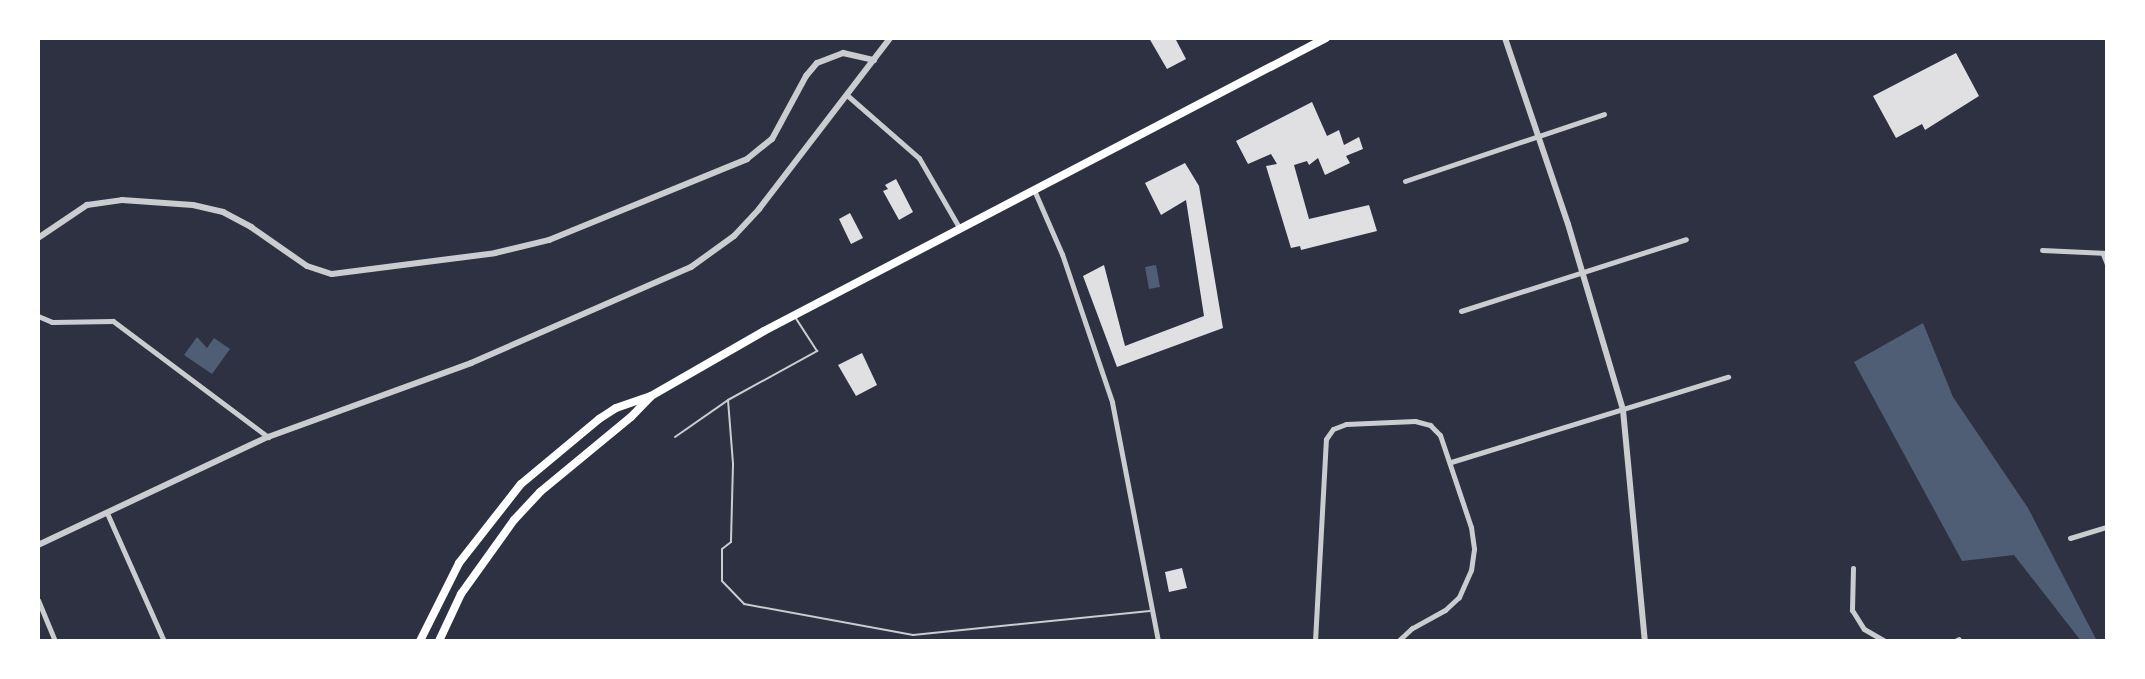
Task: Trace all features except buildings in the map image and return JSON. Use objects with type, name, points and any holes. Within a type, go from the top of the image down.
[{"type":"highway","points":[[420,641],[459,563],[521,484],[599,419],[616,408],[651,396],[794,314],[1326,38]]},
{"type":"highway","points":[[441,641],[445,623],[477,569],[514,520],[540,492],[631,417],[651,396]]},
{"type":"street","points":[[38,545],[268,437],[471,363],[691,267],[747,223],[890,38]]},
{"type":"street","points":[[1505,38],[1583,273],[1623,410],[1645,641]]},
{"type":"street","points":[[38,238],[87,205],[122,200],[193,205],[223,212],[251,227],[307,266],[332,274],[495,253],[549,240],[747,159],[772,139],[806,76],[817,63],[843,53],[874,60]]},
{"type":"street","points":[[848,96],[919,158],[960,229]]},
{"type":"street","points":[[1405,181],[1604,114]]},
{"type":"street","points":[[1034,190],[1062,254],[1111,398],[1158,641]]},
{"type":"street","points":[[1461,311],[1686,239]]},
{"type":"street","points":[[2042,250],[2105,254],[2107,264]]},
{"type":"street","points":[[38,316],[52,322],[113,321],[268,437]]},
{"type":"street","points":[[1451,462],[1728,377]]},
{"type":"street","points":[[1315,641],[1324,454],[1329,433],[1339,426],[1355,422],[1423,422],[1440,435],[1451,462],[1473,538],[1471,570],[1452,604],[1412,628],[1398,641]]},
{"type":"street","points":[[107,513],[164,641]]},
{"type":"street","points":[[2070,538],[2107,527]]},
{"type":"street","points":[[1853,568],[1852,610],[1864,629],[1885,641]]},
{"type":"street","points":[[38,600],[55,641]]},
{"type":"lane","points":[[675,437],[728,400],[817,351],[794,314]]},
{"type":"lane","points":[[728,400],[733,464],[731,542],[722,549],[722,581],[744,604],[913,635],[1153,611]]},
{"type":"water","points":[[1156,265],[1160,287],[1149,289],[1145,267]]},
{"type":"water","points":[[1923,323],[1953,397],[2028,508],[2097,641],[2081,641],[2014,555],[1962,561],[1854,362]]},
{"type":"water","points":[[197,337],[207,348],[214,338],[230,349],[212,374],[184,355]]}]
